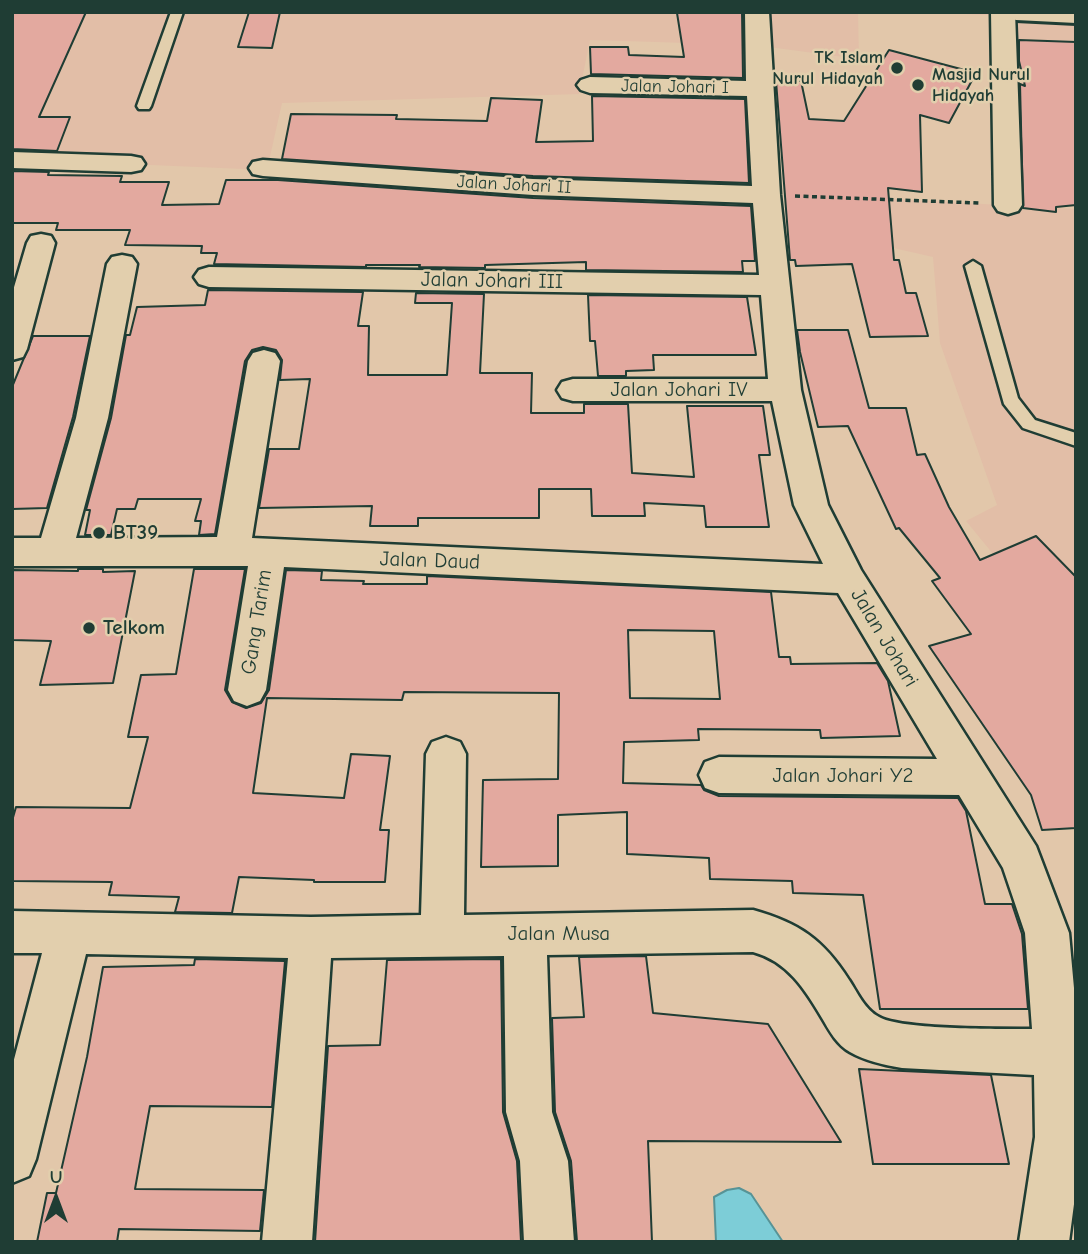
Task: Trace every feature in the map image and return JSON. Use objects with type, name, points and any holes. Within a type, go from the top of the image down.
[{"type":"main road","points":[[1016,12],[1076,15]]},
{"type":"street","name":"Jalan Johari","points":[[757,12],[766,195],[785,390],[811,505],[848,579],[1021,860],[1047,933],[1057,1053],[1059,1137],[1056,1219]]},
{"type":"street","points":[[1003,12],[1008,205]]},
{"type":"street","name":"Jalan Johari I","points":[[590,85],[759,89]]},
{"type":"street","points":[[12,160],[131,164]]},
{"type":"street","name":"Jalan Johari II","points":[[263,168],[533,187],[766,195]]},
{"type":"street","points":[[12,349],[41,243]]},
{"type":"street","points":[[55,551],[92,418],[122,264]]},
{"type":"street","name":"Jalan Johari III","points":[[209,277],[775,285]]},
{"type":"street","points":[[232,551],[264,361]]},
{"type":"street","name":"Jalan Johari IV","points":[[573,390],[785,390]]},
{"type":"street","name":"Jalan Daud","points":[[12,552],[232,551],[848,579]]},
{"type":"street","name":"Gang Tarim","points":[[247,690],[268,554]]},
{"type":"street","points":[[442,937],[446,754]]},
{"type":"street","name":"Jalan Johari Y2","points":[[719,775],[968,777]]},
{"type":"street","name":"Jalan Musa","points":[[12,932],[311,938],[753,931],[774,936],[796,947],[826,982],[848,1019],[867,1036],[888,1042],[941,1047],[1057,1053]]},
{"type":"street","points":[[525,933],[529,1112],[544,1161],[549,1242]]},
{"type":"street","points":[[12,1158],[69,934]]},
{"type":"street","points":[[287,1242],[311,938]]},
{"type":"lane","points":[[144,106],[177,12]]},
{"type":"lane","points":[[973,266],[1010,400],[1030,424],[1076,440]]},
{"type":"path","points":[[766,195],[1008,205]]},
{"type":"shaded area","points":[[12,12],[858,12],[859,59],[754,45],[590,40],[579,94],[282,103],[267,170],[12,159]]},
{"type":"shaded area","points":[[922,12],[1076,12],[1076,90],[1013,87],[1006,16]]},
{"type":"shaded area","points":[[890,199],[1076,209],[1076,655],[966,521],[997,505],[940,343],[933,257],[889,247]]},
{"type":"water","points":[[739,1188],[751,1194],[783,1242],[716,1242],[714,1197],[727,1190]]},
{"type":"building","points":[[12,12],[86,12],[39,117],[70,117],[57,151],[12,149]]},
{"type":"building","points":[[249,12],[280,12],[272,48],[238,47]]},
{"type":"building","points":[[742,12],[743,78],[591,74],[590,47],[628,47],[629,55],[684,57],[677,13]]},
{"type":"building","points":[[1019,40],[1076,42],[1076,205],[1056,207],[1056,212],[1023,208],[1020,84],[1025,86],[1019,61]]},
{"type":"building","points":[[889,50],[976,73],[949,123],[920,115],[922,192],[888,188],[894,260],[899,260],[906,293],[916,293],[928,336],[870,337],[852,264],[796,266],[795,260],[790,260],[776,81],[801,81],[809,119],[844,121]]},
{"type":"building","points":[[592,96],[745,99],[749,183],[533,176],[282,159],[291,114],[397,115],[396,119],[487,121],[491,98],[542,100],[536,142],[593,141]]},
{"type":"building","points":[[12,171],[49,172],[48,175],[122,176],[120,182],[169,182],[162,205],[219,204],[226,180],[278,180],[533,198],[751,206],[755,261],[742,261],[743,272],[586,270],[586,262],[485,265],[485,268],[214,264],[217,253],[201,253],[202,246],[125,245],[130,230],[56,230],[58,223],[12,223]]},
{"type":"building","points":[[208,290],[363,292],[358,326],[369,326],[368,375],[447,375],[452,303],[415,303],[416,293],[484,294],[480,373],[532,373],[531,413],[584,413],[584,404],[628,404],[632,473],[694,477],[687,406],[763,406],[770,455],[759,455],[769,527],[706,527],[704,506],[644,503],[645,516],[592,516],[591,489],[539,489],[539,518],[418,518],[418,526],[370,526],[372,506],[259,508],[269,449],[299,449],[310,379],[280,380],[282,360],[276,350],[263,347],[252,350],[245,361],[215,534],[199,535],[201,521],[195,521],[201,499],[138,499],[135,509],[117,509],[111,535],[85,535],[90,510],[86,510],[111,418],[126,335],[130,335],[137,307],[205,305]]},
{"type":"building","points":[[588,295],[747,297],[756,355],[653,355],[654,370],[626,371],[626,376],[598,376],[595,341],[590,341]]},
{"type":"building","points":[[797,330],[848,330],[869,408],[906,408],[917,455],[925,454],[949,507],[980,560],[1036,536],[1076,577],[1076,828],[1042,830],[1031,795],[929,646],[971,634],[932,581],[940,578],[899,528],[896,529],[848,426],[818,427]]},
{"type":"building","points":[[33,336],[90,336],[73,417],[47,508],[12,509],[12,387]]},
{"type":"building","name":"Telkom","points":[[103,569],[103,572],[135,571],[113,683],[40,685],[51,641],[12,640],[12,570]]},
{"type":"building","points":[[194,569],[245,569],[225,690],[232,702],[246,708],[261,703],[269,690],[286,570],[322,571],[321,580],[364,581],[363,584],[427,584],[427,576],[771,592],[779,657],[790,657],[791,664],[877,663],[888,681],[900,736],[821,738],[820,730],[698,729],[699,740],[624,742],[623,783],[701,785],[704,790],[719,796],[958,798],[966,811],[985,904],[1012,904],[1022,934],[1028,1009],[880,1009],[863,895],[793,893],[792,881],[710,879],[709,858],[627,854],[627,812],[558,815],[558,866],[481,867],[483,780],[558,779],[559,693],[404,692],[402,700],[267,698],[253,793],[344,798],[351,754],[390,756],[380,830],[389,830],[385,882],[314,882],[239,877],[232,913],[175,912],[179,897],[109,895],[112,882],[12,881],[12,821],[16,807],[130,808],[148,737],[128,737],[141,675],[176,674]],"holes":[[[628,630],[714,631],[720,699],[630,698]]]},
{"type":"building","points":[[646,956],[653,1013],[768,1024],[841,1142],[648,1141],[652,1242],[577,1242],[571,1161],[555,1112],[552,1018],[584,1017],[579,957]]},
{"type":"building","points":[[195,959],[285,961],[272,1107],[150,1106],[135,1189],[264,1190],[260,1231],[119,1229],[117,1242],[37,1242],[47,1193],[56,1193],[87,1057],[103,967],[194,965]]},
{"type":"building","points":[[501,959],[503,1112],[517,1161],[521,1242],[315,1242],[328,1046],[380,1045],[387,960]]},
{"type":"building","points":[[859,1069],[991,1075],[1009,1164],[873,1164]]},
{"type":"place","name":"TK Islam Nurul Hidayah","points":[[897,68]]},
{"type":"place","name":"Masjid Nurul Hidayah","points":[[918,85]]},
{"type":"place","name":"BT39","points":[[99,533]]},
{"type":"place","name":"Telkom","points":[[89,628]]}]
